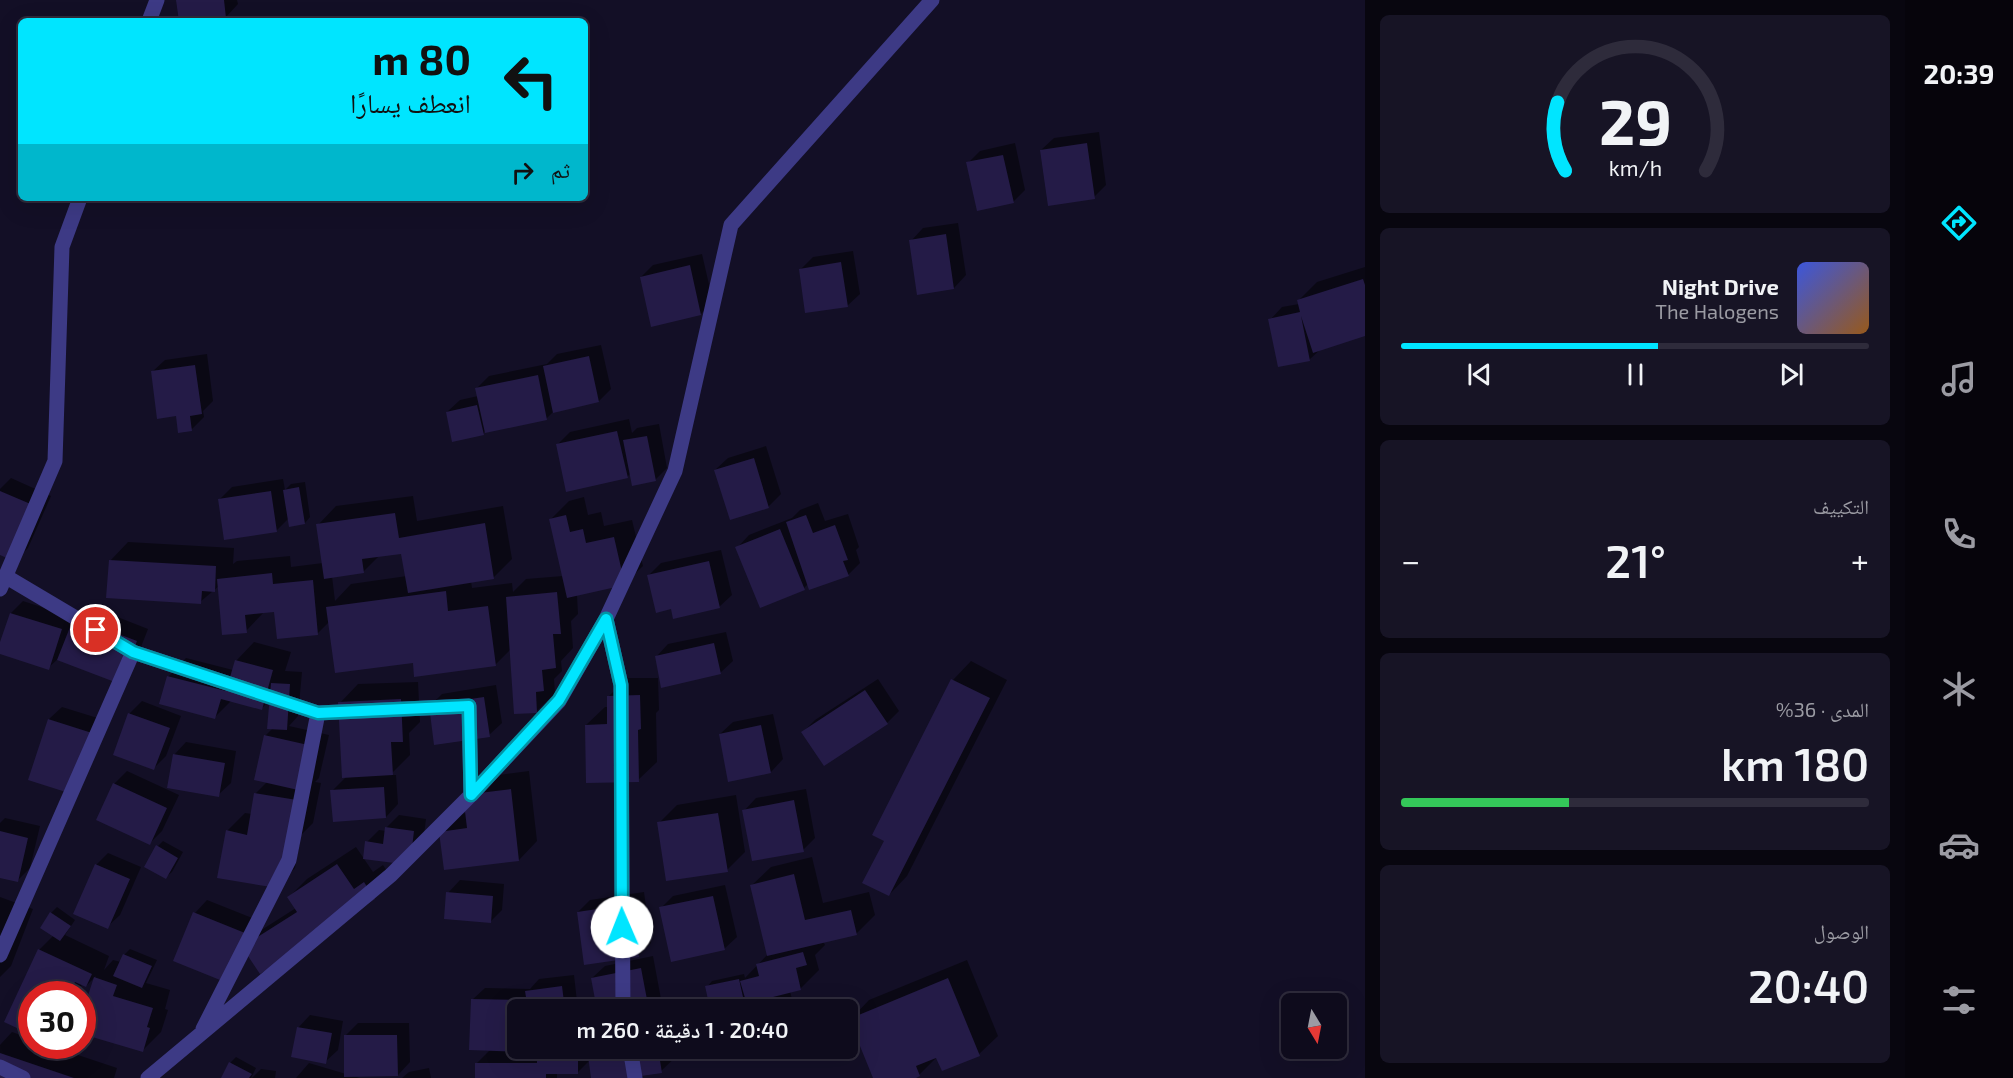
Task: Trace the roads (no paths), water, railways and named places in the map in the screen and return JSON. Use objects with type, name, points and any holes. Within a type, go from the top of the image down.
[{"type":"street","points":[[150,18],[157,0]]},
{"type":"street","points":[[148,1078],[391,875],[471,795],[559,700],[606,619],[675,471],[731,225],[932,0]]},
{"type":"street","points":[[79,201],[62,247],[55,461],[3,583],[133,652],[318,713],[469,706],[471,795]]},
{"type":"street","points":[[606,619],[621,685],[623,999]]},
{"type":"street","points":[[0,955],[133,652]]},
{"type":"street","points":[[201,1034],[289,860],[318,713]]},
{"type":"street","points":[[632,1059],[635,1078]]},
{"type":"street","points":[[0,1067],[23,1078]]}]
